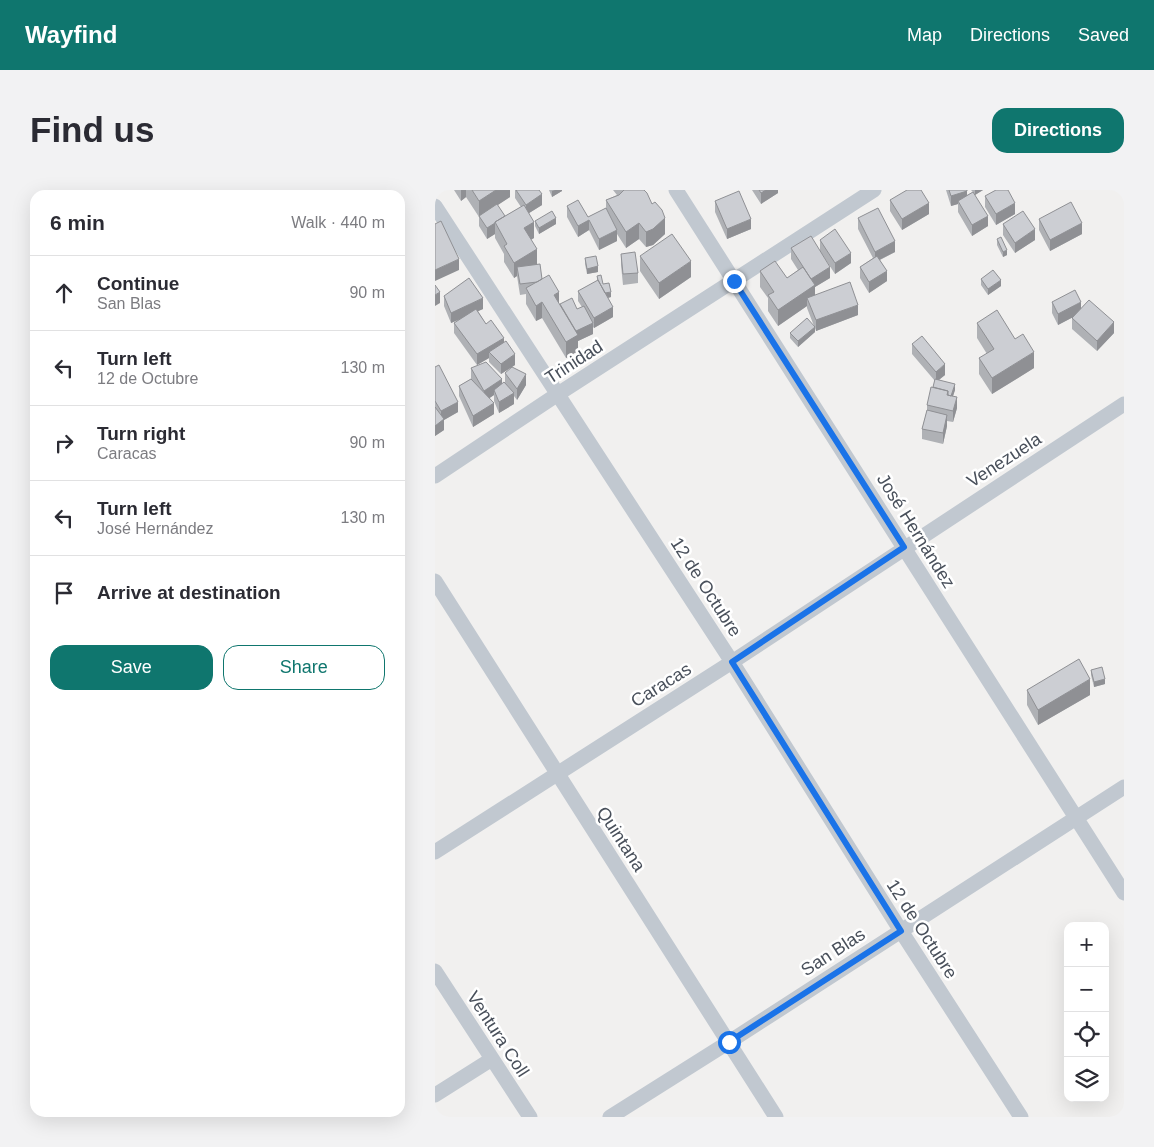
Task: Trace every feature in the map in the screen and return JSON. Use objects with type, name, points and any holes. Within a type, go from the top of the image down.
[{"type":"street","name":"José Hernández","points":[[676,190],[1124,894]]},
{"type":"street","name":"Trinidad","points":[[435,476],[558,394],[874,190]]},
{"type":"street","name":"12 de Octubre","points":[[435,206],[732,662],[901,931],[1021,1117]]},
{"type":"street","name":"Venezuela","points":[[904,547],[1124,404]]},
{"type":"street","name":"Caracas","points":[[435,852],[732,662],[904,547]]},
{"type":"street","name":"Quintana","points":[[435,581],[776,1117]]},
{"type":"street","name":"San Blas","points":[[610,1117],[1124,786]]},
{"type":"street","name":"Ventura Coll","points":[[435,971],[529,1117]]},
{"type":"street","points":[[435,1095],[492,1059]]},
{"type":"building","points":[[472,190],[496,190],[479,201]]},
{"type":"building","points":[[516,190],[539,190],[542,194],[526,205]]},
{"type":"building","points":[[624,190],[644,190],[652,204],[655,202],[662,210],[665,218],[653,229],[646,232],[639,223],[626,232],[606,200],[619,195]]},
{"type":"building","points":[[907,190],[921,190],[929,203],[902,219],[890,200]]},
{"type":"building","points":[[949,190],[967,190],[967,191],[951,196]]},
{"type":"building","points":[[996,190],[1008,190],[1015,203],[996,214],[985,196]]},
{"type":"building","points":[[739,191],[751,219],[727,229],[715,201]]},
{"type":"building","points":[[973,192],[988,216],[972,225],[958,201]]},
{"type":"building","points":[[578,200],[588,217],[606,208],[617,230],[599,239],[589,220],[578,226],[567,206]]},
{"type":"building","points":[[1071,202],[1082,223],[1050,240],[1039,219]]},
{"type":"building","points":[[497,204],[505,216],[487,228],[479,216]]},
{"type":"building","points":[[524,205],[534,222],[524,228],[537,249],[514,263],[504,246],[507,244],[495,222]]},
{"type":"building","points":[[878,208],[895,241],[875,252],[858,218]]},
{"type":"building","points":[[552,211],[556,218],[539,228],[535,221]]},
{"type":"building","points":[[1023,211],[1035,229],[1015,243],[1003,224]]},
{"type":"building","points":[[441,221],[459,259],[435,270],[435,224]]},
{"type":"building","points":[[835,229],[851,253],[835,263],[820,240]]},
{"type":"building","points":[[672,234],[691,261],[659,283],[640,256]]},
{"type":"building","points":[[811,236],[830,267],[811,279],[791,248]]},
{"type":"building","points":[[1001,237],[1007,250],[1003,252],[997,239]]},
{"type":"building","points":[[635,252],[638,273],[623,274],[621,254]]},
{"type":"building","points":[[596,256],[598,266],[587,269],[585,258]]},
{"type":"building","points":[[877,256],[887,271],[869,282],[860,267]]},
{"type":"building","points":[[775,261],[787,278],[803,267],[815,285],[778,310],[768,295],[774,292],[760,271]]},
{"type":"building","points":[[540,264],[542,279],[537,282],[520,284],[517,267]]},
{"type":"building","points":[[993,270],[1001,280],[988,289],[981,279]]},
{"type":"building","points":[[549,275],[559,292],[554,295],[578,335],[566,342],[542,302],[536,306],[526,288]]},
{"type":"building","points":[[601,275],[603,284],[609,283],[611,292],[605,293],[597,276]]},
{"type":"building","points":[[469,278],[483,298],[451,313],[444,296]]},
{"type":"building","points":[[598,280],[613,307],[594,318],[578,291]]},
{"type":"building","points":[[850,282],[858,305],[816,320],[807,298]]},
{"type":"building","points":[[435,285],[440,292],[435,295]]},
{"type":"building","points":[[1075,290],[1081,302],[1058,314],[1052,302]]},
{"type":"building","points":[[572,298],[577,309],[584,306],[593,323],[576,331],[560,304]]},
{"type":"building","points":[[1089,300],[1114,322],[1097,341],[1072,318]]},
{"type":"building","points":[[476,309],[486,324],[491,320],[504,338],[477,354],[454,323]]},
{"type":"building","points":[[997,310],[1015,339],[1023,334],[1034,352],[992,378],[979,358],[994,349],[977,323]]},
{"type":"building","points":[[807,318],[815,327],[798,341],[790,333]]},
{"type":"building","points":[[922,336],[945,364],[936,372],[912,344]]},
{"type":"building","points":[[506,341],[515,354],[501,364],[489,352]]},
{"type":"building","points":[[486,362],[502,379],[484,391],[471,368]]},
{"type":"building","points":[[439,365],[458,402],[441,411],[435,401],[435,367]]},
{"type":"building","points":[[512,367],[526,374],[517,389],[505,373]]},
{"type":"building","points":[[471,379],[494,403],[473,416],[459,386]]},
{"type":"building","points":[[935,379],[955,384],[951,396],[948,395],[948,391],[933,387]]},
{"type":"building","points":[[504,382],[514,393],[499,402],[494,390]]},
{"type":"building","points":[[931,387],[948,391],[947,395],[957,397],[953,411],[927,405]]},
{"type":"building","points":[[435,407],[444,419],[435,426]]},
{"type":"building","points":[[927,410],[947,415],[943,433],[922,429]]},
{"type":"building","points":[[1079,659],[1090,679],[1038,710],[1027,690]]},
{"type":"building","points":[[1102,667],[1105,679],[1094,682],[1091,670]]},
{"type":"route","points":[[729,1042],[901,931],[732,662],[904,547],[734,281]]}]
